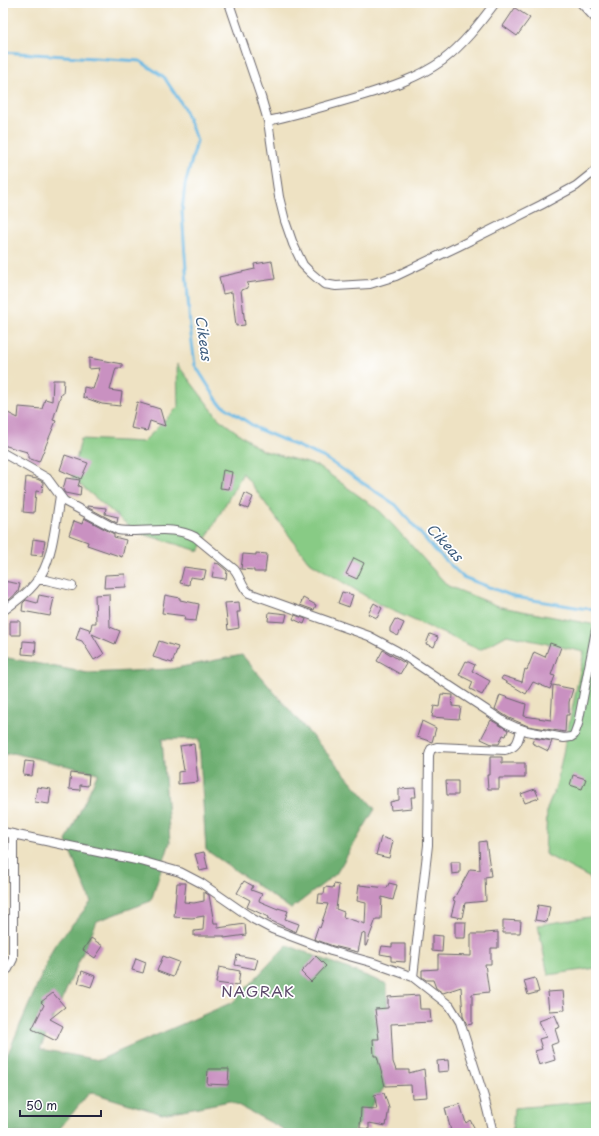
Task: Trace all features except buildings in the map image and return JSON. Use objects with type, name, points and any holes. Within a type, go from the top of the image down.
[{"type":"street","points":[[229,3],[268,121],[279,197],[285,221],[293,244],[303,265],[324,284],[336,286],[370,284],[396,276],[459,246],[576,186],[596,170]]},
{"type":"street","points":[[268,121],[320,108],[388,88],[420,75],[442,60],[464,41],[496,3]]},
{"type":"street","points":[[581,3],[596,19]]},
{"type":"street","points":[[3,453],[47,478],[64,501],[118,530],[169,530],[187,533],[200,541],[234,569],[238,574],[243,587],[249,593],[369,636],[384,643],[506,722],[521,730],[557,737],[571,737],[574,735],[578,724],[596,630]]},
{"type":"street","points":[[3,611],[22,597],[37,580],[46,564],[60,496]]},
{"type":"street","points":[[37,580],[46,580],[72,586]]},
{"type":"street","points":[[413,977],[428,845],[429,755],[431,749],[437,747],[505,750],[512,748],[517,743],[521,730]]},
{"type":"street","points":[[3,832],[141,861],[180,872],[201,883],[254,919],[272,929],[318,946],[374,963],[413,977],[450,1006],[460,1022],[484,1097],[493,1133]]},
{"type":"street","points":[[3,971],[8,969],[13,959],[12,834]]},
{"type":"green space","points":[[177,364],[219,419],[261,450],[318,466],[381,512],[448,586],[501,607],[596,625],[596,889],[590,878],[545,854],[547,809],[556,787],[584,652],[507,635],[480,650],[382,606],[308,561],[243,473],[199,551],[136,532],[72,478],[81,439],[143,442],[178,407]]},
{"type":"green space","points":[[242,655],[375,809],[336,874],[291,909],[206,850],[199,739],[162,739],[170,842],[151,901],[97,921],[40,1049],[99,1060],[233,1002],[287,945],[387,984],[388,1082],[353,1133],[285,1133],[283,1129],[230,1101],[162,1114],[90,1092],[56,1133],[3,1133],[3,1065],[54,946],[91,902],[66,841],[98,773],[13,753],[3,755],[3,657],[88,673],[171,669]]},
{"type":"green space","points":[[596,916],[596,968],[548,975],[538,925]]},
{"type":"green space","points":[[596,1101],[596,1133],[512,1133],[514,1108]]},
{"type":"waterway","name":"Cikeas","points":[[3,52],[140,61],[164,77],[183,106],[197,141],[185,185],[182,211],[190,327],[195,365],[219,403],[258,429],[325,458],[396,505],[433,548],[463,577],[515,597],[581,608],[596,609]]},
{"type":"district","name":"NAGRAK","points":[[258,990]]}]
